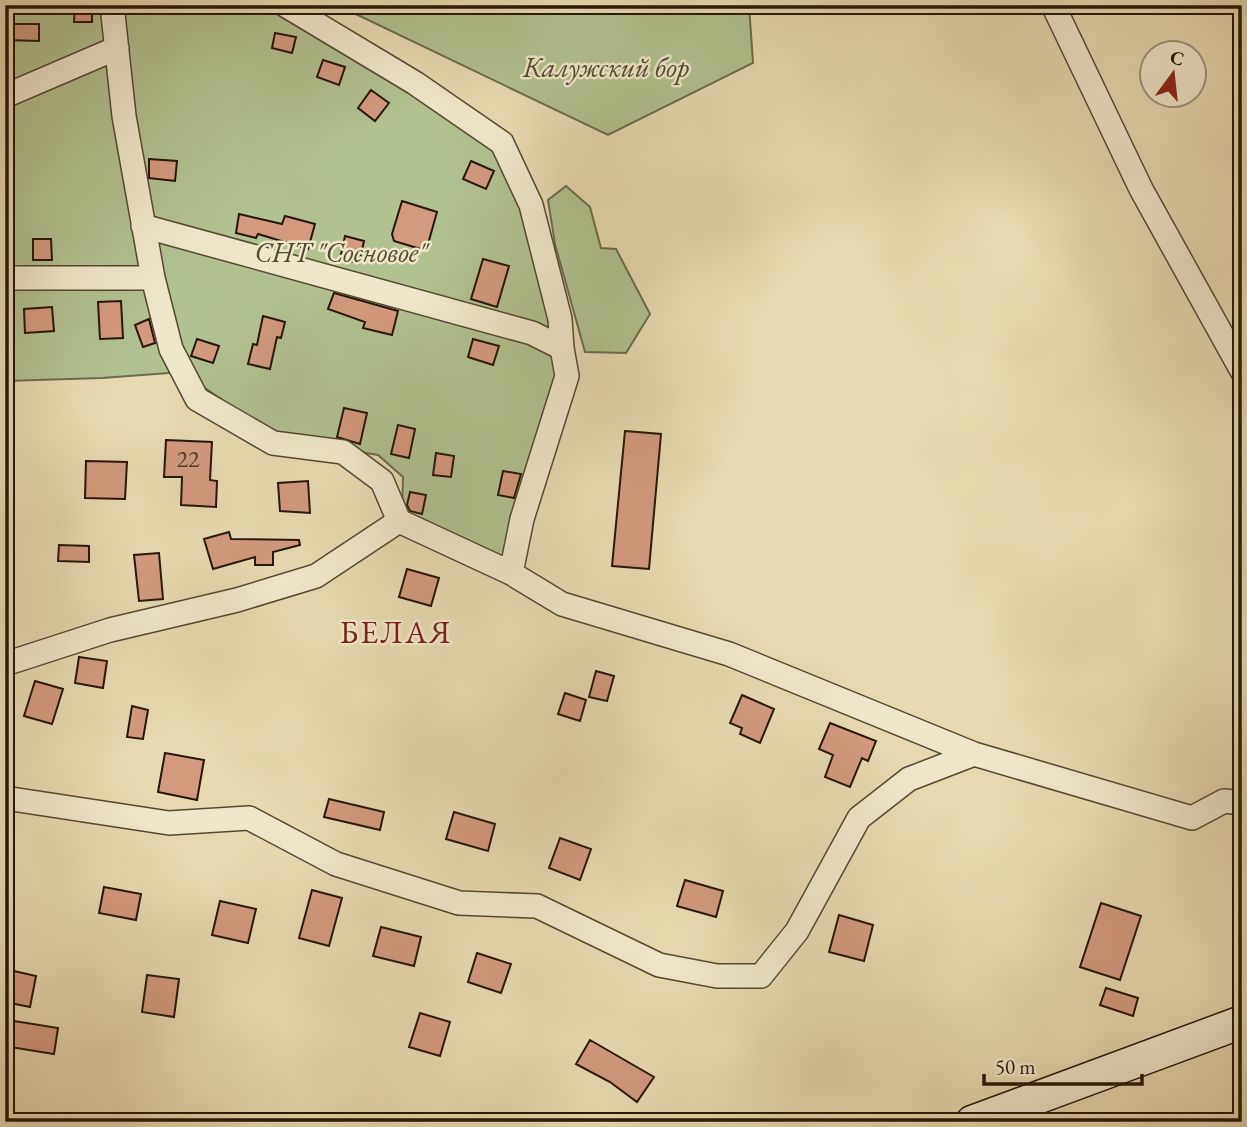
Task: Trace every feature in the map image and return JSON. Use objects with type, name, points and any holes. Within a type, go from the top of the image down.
[{"type":"main road","points":[[972,1122],[1242,1022]]},
{"type":"street","points":[[112,5],[124,116],[153,278],[171,349],[197,398],[273,443],[343,452],[383,481],[399,521],[511,573],[562,604],[729,654],[974,754],[1192,818],[1224,802],[1242,803]]},
{"type":"street","points":[[285,5],[415,83],[502,143],[531,205],[560,319],[567,376],[522,519],[511,573]]},
{"type":"street","points":[[1053,5],[1141,189],[1242,371]]},
{"type":"street","points":[[5,96],[117,48]]},
{"type":"street","points":[[144,226],[532,333],[562,348]]},
{"type":"street","points":[[5,278],[153,278]]},
{"type":"street","points":[[5,664],[110,630],[237,600],[316,576],[399,521]]},
{"type":"street","points":[[5,798],[169,823],[249,818],[336,863],[459,903],[537,906],[659,965],[717,976],[761,976],[797,931],[859,818],[909,779],[974,754]]},
{"type":"green space","name":"СНТ \"Сосновое\"","points":[[5,5],[292,5],[518,158],[572,343],[506,559],[402,512],[403,477],[378,455],[277,438],[182,372],[5,381]]},
{"type":"green space","name":"Калужский бор","points":[[337,5],[749,5],[753,63],[608,135]]},
{"type":"green space","points":[[566,186],[590,207],[601,248],[616,249],[650,314],[626,353],[585,352],[555,244],[548,200]]},
{"type":"building","points":[[75,5],[92,5],[92,22],[74,22]]},
{"type":"building","points":[[5,24],[39,24],[39,41],[5,40]]},
{"type":"building","points":[[275,33],[296,37],[292,53],[272,48]]},
{"type":"building","points":[[323,60],[345,67],[339,85],[317,77]]},
{"type":"building","points":[[371,90],[389,103],[375,121],[358,108]]},
{"type":"building","points":[[149,159],[177,161],[175,181],[149,178]]},
{"type":"building","points":[[471,161],[494,171],[486,189],[463,179]]},
{"type":"building","points":[[402,201],[437,212],[424,250],[394,241],[392,234]]},
{"type":"building","points":[[239,214],[282,224],[285,216],[315,224],[308,249],[258,234],[256,238],[236,233]]},
{"type":"building","points":[[345,236],[364,241],[359,263],[340,259]]},
{"type":"building","points":[[33,239],[51,239],[52,260],[33,260]]},
{"type":"building","points":[[483,259],[509,266],[497,307],[471,299]]},
{"type":"building","points":[[334,293],[398,311],[392,335],[363,328],[365,322],[328,309]]},
{"type":"building","points":[[121,301],[123,338],[100,339],[98,302]]},
{"type":"building","points":[[52,307],[54,331],[25,333],[24,309]]},
{"type":"building","points":[[263,316],[285,322],[281,338],[277,337],[270,369],[248,364],[253,344],[257,345]]},
{"type":"building","points":[[149,319],[155,343],[143,347],[135,325]]},
{"type":"building","points":[[197,339],[219,346],[213,363],[191,356]]},
{"type":"building","points":[[473,339],[499,346],[493,365],[468,357]]},
{"type":"building","points":[[344,408],[367,413],[360,444],[337,437]]},
{"type":"building","points":[[398,425],[415,429],[409,458],[391,454]]},
{"type":"building","points":[[625,431],[661,434],[649,569],[612,566]]},
{"type":"building","points":[[166,440],[212,442],[210,480],[217,481],[216,507],[181,505],[182,477],[164,477]]},
{"type":"building","points":[[436,453],[454,456],[451,477],[433,475]]},
{"type":"building","points":[[86,461],[127,462],[125,499],[85,498]]},
{"type":"building","points":[[503,471],[521,474],[514,498],[498,495]]},
{"type":"building","points":[[308,481],[310,513],[280,511],[278,483]]},
{"type":"building","points":[[410,492],[426,495],[422,514],[410,511],[407,505]]},
{"type":"building","points":[[229,532],[231,539],[299,540],[300,545],[273,552],[273,565],[255,565],[255,557],[213,569],[204,539]]},
{"type":"building","points":[[59,545],[89,546],[89,562],[58,561]]},
{"type":"building","points":[[159,553],[163,599],[139,601],[134,555]]},
{"type":"building","points":[[407,569],[439,578],[431,606],[399,597]]},
{"type":"building","points":[[79,657],[107,661],[103,688],[75,683]]},
{"type":"building","points":[[596,671],[614,676],[607,701],[589,697]]},
{"type":"building","points":[[35,681],[63,689],[52,724],[24,716]]},
{"type":"building","points":[[565,693],[586,700],[580,721],[558,714]]},
{"type":"building","points":[[742,695],[774,709],[760,743],[740,734],[742,728],[730,723]]},
{"type":"building","points":[[132,706],[148,710],[143,739],[127,737]]},
{"type":"building","points":[[830,723],[876,741],[868,761],[862,758],[850,787],[825,777],[833,755],[819,749]]},
{"type":"building","points":[[165,753],[204,760],[197,800],[158,792]]},
{"type":"building","points":[[329,799],[384,812],[380,830],[324,817]]},
{"type":"building","points":[[454,812],[495,824],[488,851],[446,839]]},
{"type":"building","points":[[560,838],[591,849],[580,880],[549,868]]},
{"type":"building","points":[[685,880],[723,891],[716,917],[677,906]]},
{"type":"building","points":[[104,887],[141,894],[136,920],[99,913]]},
{"type":"building","points":[[312,890],[342,898],[329,946],[299,938]]},
{"type":"building","points":[[220,901],[256,909],[248,943],[212,935]]},
{"type":"building","points":[[1101,903],[1141,916],[1120,980],[1080,967]]},
{"type":"building","points":[[839,915],[873,925],[864,961],[829,952]]},
{"type":"building","points":[[381,927],[421,937],[414,966],[373,956]]},
{"type":"building","points":[[477,953],[511,964],[501,993],[468,982]]},
{"type":"building","points":[[5,969],[36,976],[30,1007],[5,1002]]},
{"type":"building","points":[[147,975],[179,979],[174,1017],[142,1012]]},
{"type":"building","points":[[1106,988],[1138,998],[1133,1016],[1100,1005]]},
{"type":"building","points":[[420,1013],[450,1022],[440,1056],[409,1047]]},
{"type":"building","points":[[14,1021],[58,1028],[54,1054],[10,1047]]},
{"type":"building","points":[[590,1040],[654,1077],[637,1102],[610,1082],[576,1064]]},
{"type":"district","name":"БЕЛАЯ","points":[[396,632]]}]
